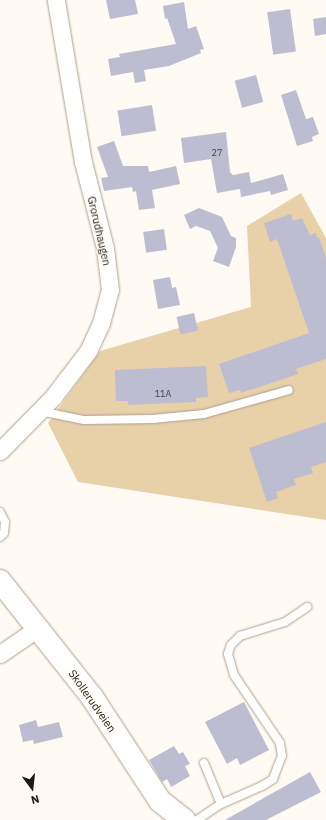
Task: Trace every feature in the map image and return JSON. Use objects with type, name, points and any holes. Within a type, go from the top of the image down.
[{"type":"street","name":"Grorudhaugen","points":[[0,451],[53,397],[95,339],[110,290],[105,248],[83,162],[56,0]]},
{"type":"street","name":"Skollerudveien","points":[[0,581],[92,696],[156,796],[184,820]]},
{"type":"street","points":[[0,654],[38,628]]},
{"type":"lane","points":[[40,411],[84,420],[153,419],[204,414],[289,390]]},
{"type":"lane","points":[[0,512],[5,522],[4,533],[0,537]]},
{"type":"lane","points":[[197,820],[221,804],[262,786],[273,779],[282,756],[280,743],[234,675],[228,654],[230,645],[240,636],[285,622],[307,607]]},
{"type":"lane","points":[[204,763],[221,804]]},
{"type":"shaded area","points":[[301,193],[326,238],[326,520],[78,482],[48,423],[100,351],[251,307],[247,226]]},
{"type":"building","points":[[106,0],[135,0],[138,14],[110,19]]},
{"type":"building","points":[[184,2],[188,29],[196,26],[204,49],[200,50],[201,53],[169,66],[144,70],[146,81],[135,83],[133,72],[111,76],[108,59],[120,57],[119,54],[176,44],[167,18],[165,19],[163,6]]},
{"type":"building","points":[[290,9],[296,52],[273,55],[267,12]]},
{"type":"building","points":[[326,17],[326,34],[315,36],[313,19]]},
{"type":"building","points":[[256,75],[263,102],[242,108],[235,81]]},
{"type":"building","points":[[296,90],[306,119],[313,117],[319,134],[312,137],[313,141],[297,146],[281,95]]},
{"type":"building","points":[[152,105],[156,131],[121,136],[117,110]]},
{"type":"building","points":[[226,132],[230,172],[233,175],[249,172],[251,183],[283,174],[288,190],[271,195],[270,191],[241,197],[240,189],[217,193],[211,159],[184,163],[181,138]]},
{"type":"building","points":[[114,141],[123,166],[148,166],[149,172],[176,166],[180,184],[152,190],[155,208],[139,210],[136,191],[133,192],[132,187],[104,191],[101,178],[108,177],[97,147]]},
{"type":"building","points":[[199,208],[222,217],[231,236],[236,238],[236,247],[229,267],[213,261],[218,248],[210,231],[196,226],[190,229],[184,215]]},
{"type":"building","points":[[291,214],[293,221],[302,218],[310,235],[316,233],[317,238],[319,237],[326,258],[326,359],[296,369],[298,374],[241,393],[240,390],[229,393],[219,364],[309,333],[277,239],[270,242],[264,223]]},
{"type":"building","points":[[164,229],[167,250],[146,253],[143,232]]},
{"type":"building","points":[[170,277],[172,288],[176,287],[180,305],[158,309],[153,280]]},
{"type":"building","points":[[194,313],[198,331],[181,335],[176,317]]},
{"type":"building","points":[[206,366],[208,397],[196,398],[196,402],[128,405],[128,401],[116,401],[115,370]]},
{"type":"building","points":[[326,422],[326,462],[311,467],[313,473],[294,479],[296,485],[276,492],[278,498],[267,502],[249,448]]},
{"type":"building","points":[[244,702],[269,750],[240,765],[237,758],[227,764],[205,722]]},
{"type":"building","points":[[36,720],[38,727],[59,722],[63,737],[34,744],[33,740],[23,742],[19,725]]},
{"type":"building","points":[[174,746],[179,754],[183,752],[190,764],[185,766],[190,776],[171,787],[167,779],[162,782],[149,760]]},
{"type":"building","points":[[310,772],[321,792],[266,820],[225,820]]}]
